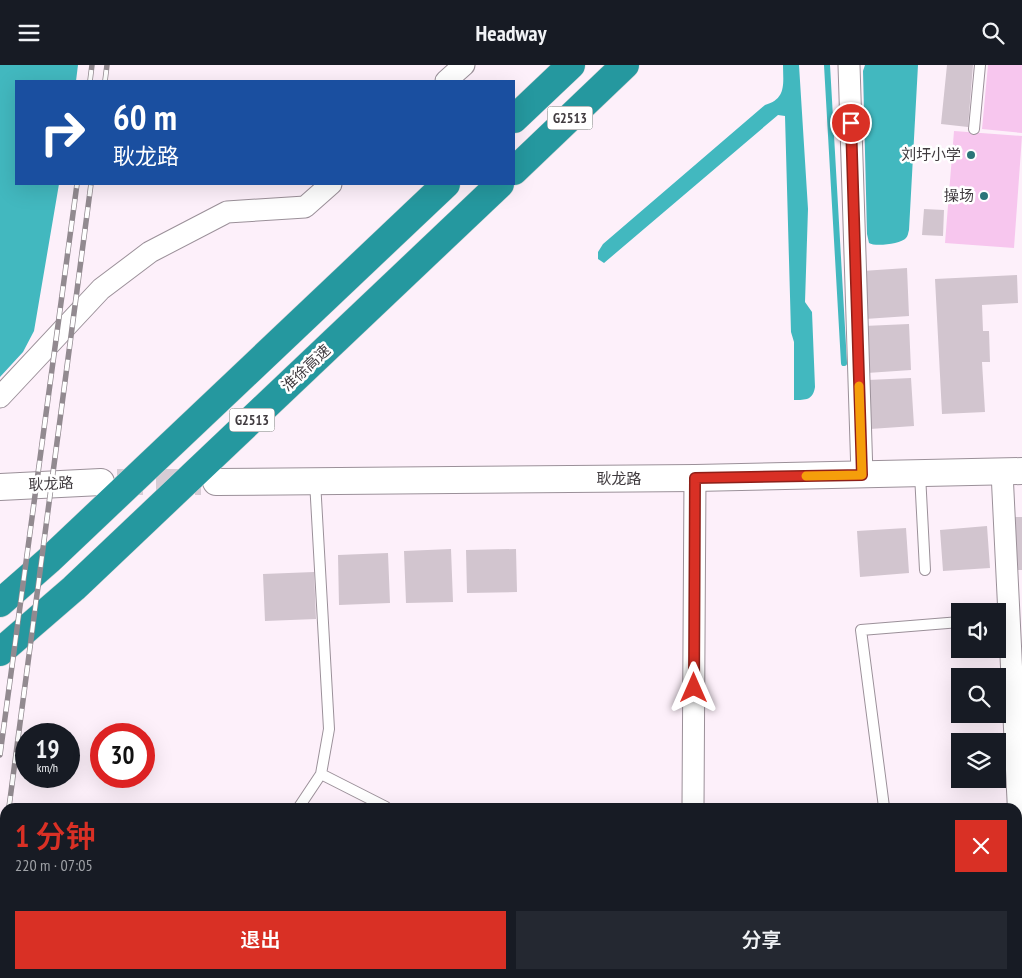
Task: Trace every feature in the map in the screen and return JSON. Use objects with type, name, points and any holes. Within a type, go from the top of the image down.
[{"type":"highway","name":"G2513","points":[[515,118],[571,65]]},
{"type":"highway","name":"G2513","points":[[515,170],[625,65]]},
{"type":"highway","name":"G2513","points":[[0,603],[49,560],[445,185]]},
{"type":"highway","name":"淮徐高速","points":[[0,652],[74,588],[499,185]]},
{"type":"street","points":[[447,80],[464,65]]},
{"type":"street","points":[[849,65],[862,475]]},
{"type":"street","points":[[0,397],[101,289],[150,252],[227,211],[305,207],[330,185]]},
{"type":"street","points":[[1004,603],[1012,471]]},
{"type":"street","name":"耿龙路","points":[[216,481],[695,478],[1012,471]]},
{"type":"street","points":[[693,803],[695,478]]},
{"type":"street","name":"耿龙路","points":[[0,487],[101,482]]},
{"type":"street","points":[[1006,658],[1016,803]]},
{"type":"lane","points":[[974,129],[980,65]]},
{"type":"lane","points":[[920,473],[925,571]]},
{"type":"lane","points":[[302,803],[321,774],[329,729],[315,481]]},
{"type":"lane","points":[[884,803],[862,630],[951,623]]},
{"type":"lane","points":[[321,774],[378,803]]},
{"type":"shaded area","points":[[988,65],[1022,65],[1022,133],[982,129]]},
{"type":"shaded area","name":"操场","points":[[954,131],[1022,136],[1014,248],[945,243]]},
{"type":"water","points":[[0,65],[78,65],[76,80],[15,80],[15,185],[59,185],[34,331],[23,352],[0,377]]},
{"type":"water","points":[[783,65],[799,65],[808,209],[805,302],[812,312],[815,387],[811,397],[802,400],[794,400],[794,342],[791,332],[785,116],[778,115],[604,263],[598,259],[598,252],[603,244],[765,105],[777,99],[783,84]]},
{"type":"water","points":[[865,65],[918,65],[909,230],[906,238],[903,240],[888,244],[877,245],[869,243],[867,234],[863,71]]},
{"type":"building","points":[[947,65],[973,65],[968,127],[941,124]]},
{"type":"building","points":[[924,209],[944,210],[943,236],[922,235]]},
{"type":"building","points":[[907,268],[909,316],[865,319],[862,271]]},
{"type":"building","points":[[1017,275],[1018,303],[982,305],[983,331],[989,331],[990,362],[982,362],[985,412],[942,414],[935,279]]},
{"type":"building","points":[[909,324],[911,370],[867,373],[864,326]]},
{"type":"building","points":[[911,378],[914,426],[870,429],[868,380]]},
{"type":"building","points":[[1010,517],[1022,517],[1022,570],[1012,570]]},
{"type":"building","points":[[987,526],[990,568],[943,571],[940,530]]},
{"type":"building","points":[[906,528],[909,573],[860,577],[857,531]]},
{"type":"building","points":[[451,549],[453,602],[406,603],[404,551]]},
{"type":"building","points":[[516,549],[517,592],[467,593],[466,550]]},
{"type":"building","points":[[388,553],[390,603],[339,605],[338,555]]},
{"type":"building","points":[[314,572],[316,619],[265,621],[263,574]]},
{"type":"waterway","points":[[827,65],[844,363]]},
{"type":"tunnel","points":[[117,482],[201,482]]},
{"type":"railway","points":[[90,80],[92,65]]},
{"type":"railway","points":[[105,80],[107,65]]},
{"type":"railway","points":[[0,755],[77,185]]},
{"type":"railway","points":[[10,803],[91,185]]},
{"type":"slow traffic","points":[[806,476],[862,475],[859,386]]},
{"type":"place","name":"刘圩小学","points":[[971,155]]},
{"type":"place","name":"操场","points":[[984,196]]},
{"type":"route","points":[[694,688],[695,478],[862,475],[851,123]]}]
